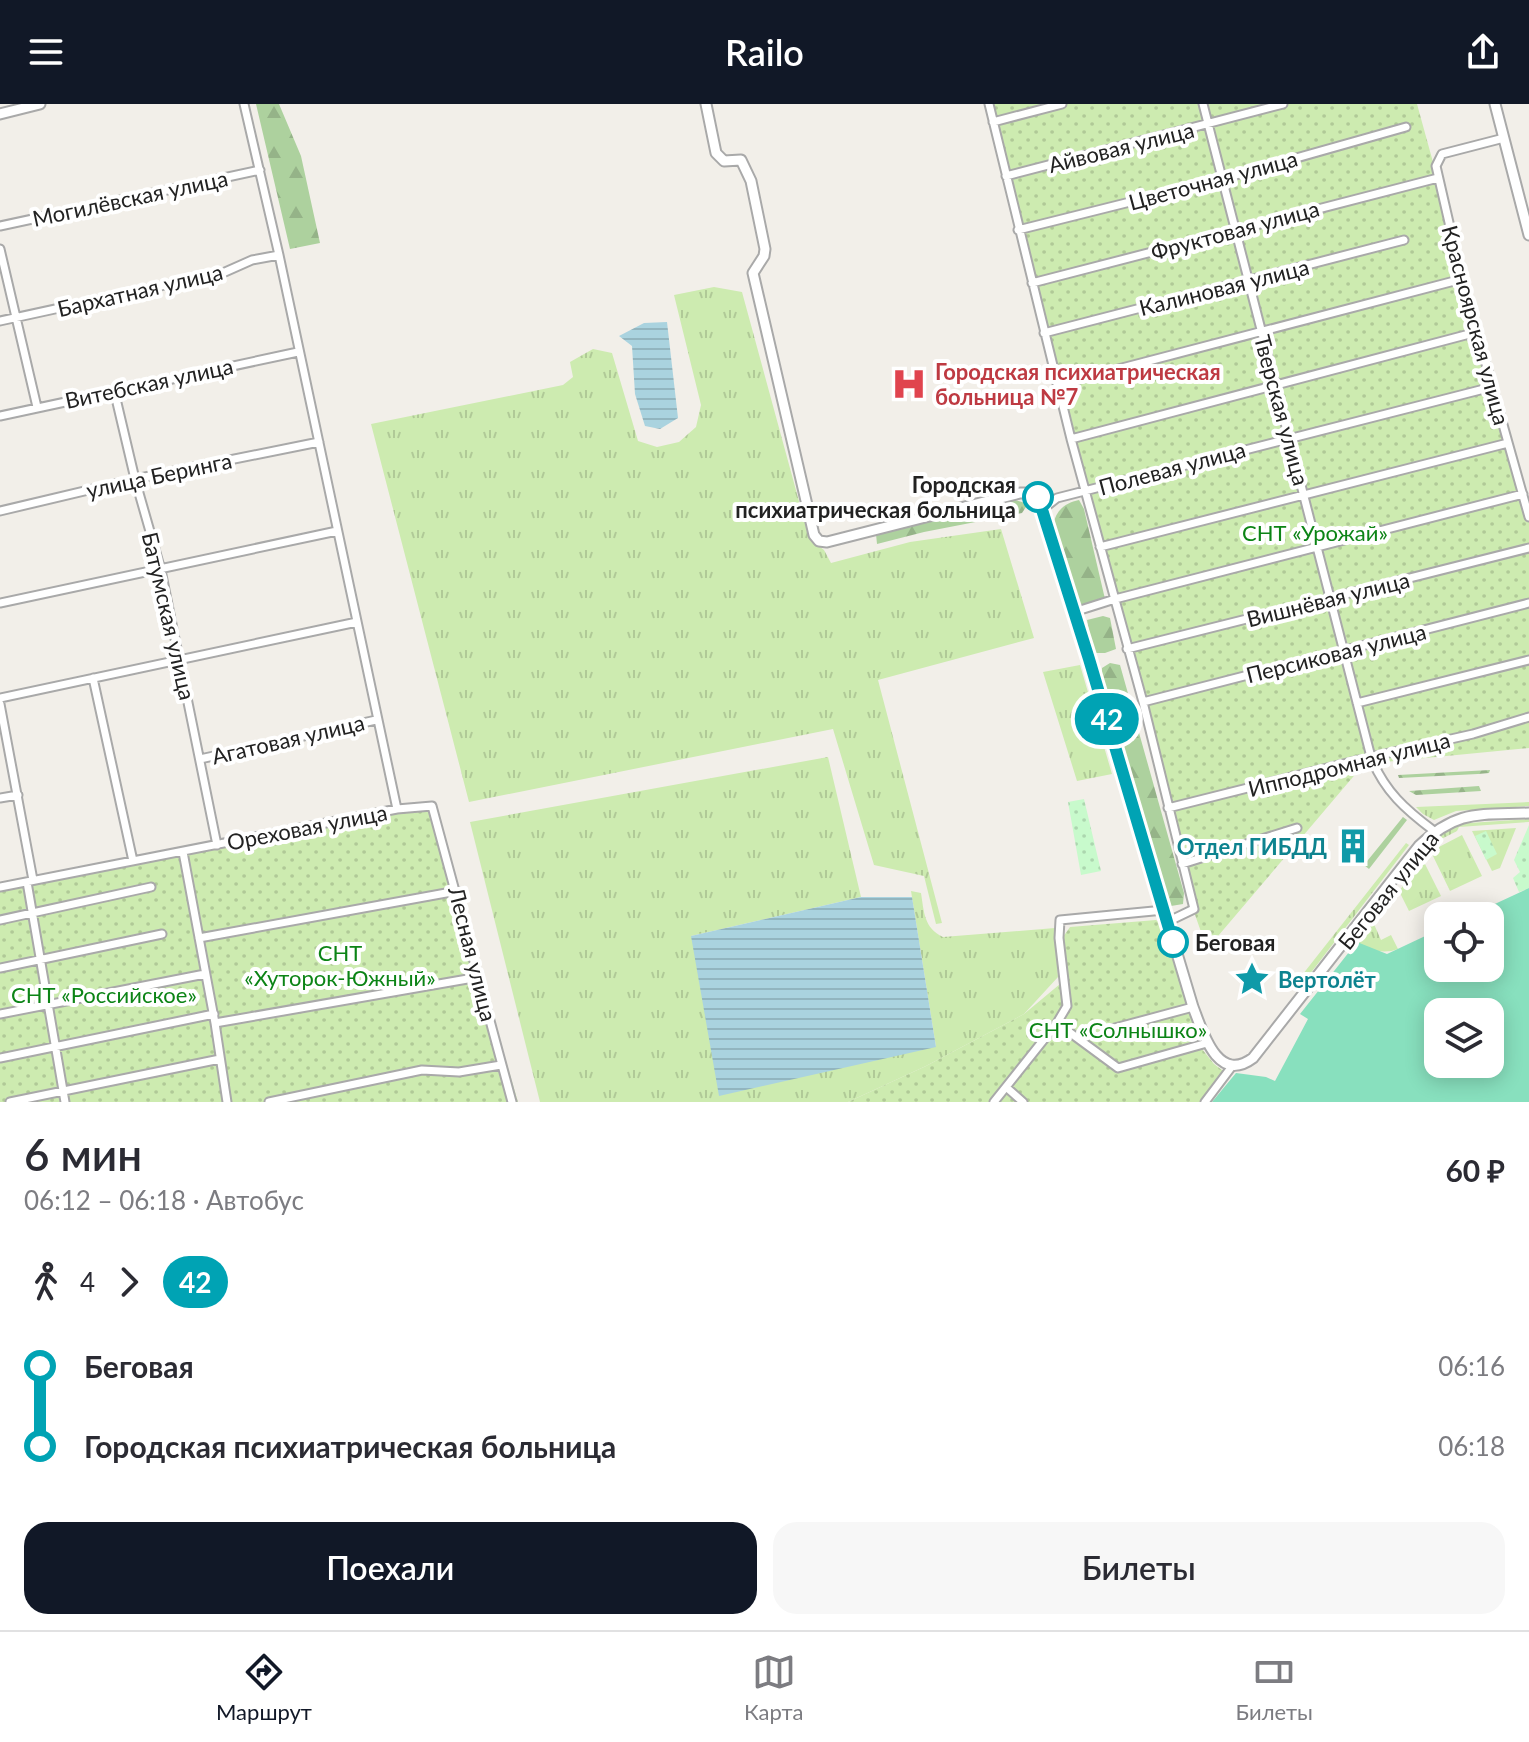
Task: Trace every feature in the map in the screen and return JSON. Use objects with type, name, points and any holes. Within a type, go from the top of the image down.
[{"type":"street","points":[[0,114],[40,104]]},
{"type":"street","points":[[244,104],[397,809]]},
{"type":"street","points":[[706,104],[718,156],[724,161],[741,160],[751,181],[765,249],[753,273],[814,535],[819,541],[827,542],[1020,493],[1038,497],[1193,1007],[1214,1055],[1233,1065],[1205,1102]]},
{"type":"street","points":[[989,104],[1057,385],[1143,702],[1194,909],[1167,922]]},
{"type":"street","points":[[993,122],[1062,104]]},
{"type":"street","name":"Тверская улица","points":[[1203,104],[1372,760],[1381,780],[1397,801],[1434,831]]},
{"type":"street","name":"Айвовая улица","points":[[1006,176],[1283,104]]},
{"type":"street","points":[[1495,104],[1529,235]]},
{"type":"street","name":"Цветочная улица","points":[[1018,230],[1222,179],[1406,127]]},
{"type":"street","points":[[1438,178],[1436,166],[1442,154],[1504,138]]},
{"type":"street","name":"Могилёвская улица","points":[[0,226],[260,170]]},
{"type":"street","name":"Фруктовая улица","points":[[1032,283],[1438,178]]},
{"type":"street","name":"Красноярская улица","points":[[1438,178],[1462,279],[1529,517]]},
{"type":"street","name":"Калиновая улица","points":[[1044,333],[1404,240]]},
{"type":"street","points":[[0,249],[37,407]]},
{"type":"street","name":"Бархатная улица","points":[[0,321],[225,272],[252,260],[279,255]]},
{"type":"street","points":[[1057,385],[1462,279]]},
{"type":"street","points":[[1071,439],[1477,332]]},
{"type":"street","name":"Витебская улица","points":[[0,416],[298,352]]},
{"type":"street","name":"Полевая улица","points":[[1043,509],[1057,498],[1492,387]]},
{"type":"street","name":"Батумская улица","points":[[114,390],[161,570],[217,845]]},
{"type":"street","name":"улица Беринга","points":[[0,511],[135,479],[319,442]]},
{"type":"street","points":[[1100,547],[1508,443]]},
{"type":"street","points":[[1074,612],[1523,494]]},
{"type":"street","points":[[0,603],[337,531]]},
{"type":"street","name":"Вишнёвая улица","points":[[1127,649],[1529,548]]},
{"type":"street","name":"Персиковая улица","points":[[1143,702],[1529,603]]},
{"type":"street","points":[[65,1102],[32,912],[18,795],[0,701],[357,622]]},
{"type":"street","points":[[1357,703],[1529,660]]},
{"type":"street","points":[[93,678],[133,861]]},
{"type":"street","name":"Ипподромная улица","points":[[1168,808],[1372,760],[1529,717]]},
{"type":"street","name":"Агатовая улица","points":[[200,759],[376,720]]},
{"type":"street","points":[[0,798],[18,795]]},
{"type":"street","name":"Ореховая улица","points":[[0,887],[397,809],[432,806]]},
{"type":"street","name":"Лесная улица","points":[[432,806],[512,1102]]},
{"type":"street","name":"Беговая улица","points":[[1233,1065],[1253,1058],[1434,831],[1451,820],[1529,813]]},
{"type":"street","points":[[1182,864],[1297,828]]},
{"type":"street","points":[[183,852],[227,1102]]},
{"type":"street","points":[[0,920],[151,887]]},
{"type":"street","points":[[199,938],[457,891]]},
{"type":"street","points":[[994,1102],[1067,1006],[1060,951],[1060,920],[1164,910]]},
{"type":"street","points":[[0,968],[162,934]]},
{"type":"street","points":[[0,1014],[205,974]]},
{"type":"street","points":[[0,1058],[214,1019],[479,977]]},
{"type":"street","points":[[1111,1029],[1193,1007]]},
{"type":"street","points":[[1057,1023],[1118,1068],[1207,1043]]},
{"type":"street","points":[[10,1102],[220,1059]]},
{"type":"street","points":[[269,1102],[422,1070],[459,1072],[501,1065]]},
{"type":"street","points":[[1006,1087],[1023,1102]]},
{"type":"green space","points":[[256,104],[279,104],[301,156],[320,243],[290,249]]},
{"type":"green space","name":"СНТ «Урожай»","points":[[985,104],[1417,104],[1529,511],[1529,748],[1364,764],[1207,949],[1193,909]]},
{"type":"green space","points":[[714,287],[742,292],[809,538],[824,550],[831,563],[910,542],[1001,529],[1034,638],[878,680],[942,923],[936,924],[924,876],[874,865],[833,729],[469,802],[371,424],[563,385],[573,377],[570,362],[593,349],[612,353],[638,441],[657,447],[679,442],[696,427],[701,405],[674,295]]},
{"type":"green space","points":[[1015,500],[1025,503],[1022,513],[877,544],[876,534]]},
{"type":"green space","points":[[1079,500],[1084,509],[1105,599],[1086,606],[1078,606],[1053,525],[1062,508]]},
{"type":"green space","points":[[1103,616],[1110,618],[1116,649],[1093,653],[1087,620]]},
{"type":"green space","points":[[1110,663],[1120,665],[1184,893],[1183,904],[1171,906],[1168,901],[1102,680],[1102,668]]},
{"type":"green space","points":[[1080,665],[1112,774],[1077,781],[1043,672]]},
{"type":"green space","points":[[828,757],[861,897],[691,936],[936,1047],[911,891],[921,893],[928,924],[943,937],[1055,928],[1058,977],[1024,1014],[926,1066],[848,1102],[540,1102],[470,822]]},
{"type":"green space","points":[[1490,770],[1489,773],[1478,774],[1399,778],[1398,775]]},
{"type":"green space","points":[[1479,786],[1481,791],[1416,795],[1409,791]]},
{"type":"green space","points":[[1084,799],[1101,871],[1081,875],[1068,802]]},
{"type":"green space","points":[[1529,802],[1529,806],[1456,811],[1434,820],[1416,807]]},
{"type":"green space","name":"СНТ «Хуторок-Южный»","points":[[432,807],[518,1102],[0,1102],[0,887],[397,809]]},
{"type":"green space","points":[[1403,817],[1407,820],[1369,869],[1364,865]]},
{"type":"green space","points":[[1529,819],[1529,822],[1459,827],[1426,847],[1424,845],[1454,824]]},
{"type":"green space","points":[[1529,825],[1529,888],[1519,892],[1513,878],[1520,872],[1514,860]]},
{"type":"green space","points":[[1516,828],[1500,868],[1492,871],[1472,831]]},
{"type":"green space","points":[[1486,831],[1497,854],[1486,860],[1475,836]]},
{"type":"green space","points":[[1462,835],[1482,876],[1450,891],[1432,854],[1436,852],[1435,849]]},
{"type":"green space","points":[[1406,843],[1409,845],[1303,983],[1299,979]]},
{"type":"green space","points":[[1423,860],[1441,896],[1409,911],[1399,891]]},
{"type":"green space","points":[[1529,888],[1529,1102],[1212,1102],[1236,1073],[1275,1081],[1308,1019],[1300,1014],[1357,942],[1387,954],[1424,937],[1424,982],[1504,982],[1504,902],[1499,902]]},
{"type":"green space","points":[[1370,915],[1381,940],[1391,935],[1398,949],[1374,950],[1352,937]]},
{"type":"green space","name":"СНТ «Солнышко»","points":[[1156,920],[1163,925],[1202,1049],[1226,1073],[1204,1102],[848,1102],[926,1066],[1024,1014],[1066,979],[1063,937],[1070,927]]},
{"type":"water","points":[[667,322],[678,418],[660,429],[645,426],[635,394],[632,346],[619,336],[644,323]]},
{"type":"water","points":[[861,897],[912,897],[936,1047],[719,1096],[691,936]]},
{"type":"bus line","name":"42","points":[[1038,497],[1173,942]]},
{"type":"place","name":"Городская психиатрическая больница №7","points":[[909,384]]},
{"type":"place","name":"Городская психиатрическая больница","points":[[1038,497]]},
{"type":"place","name":"Отдел ГИБДД","points":[[1353,846]]},
{"type":"place","name":"Беговая","points":[[1173,942]]},
{"type":"place","name":"Вертолёт","points":[[1252,979]]},
{"type":"park label","name":"СНТ «Российское»","points":[[104,994]]}]
